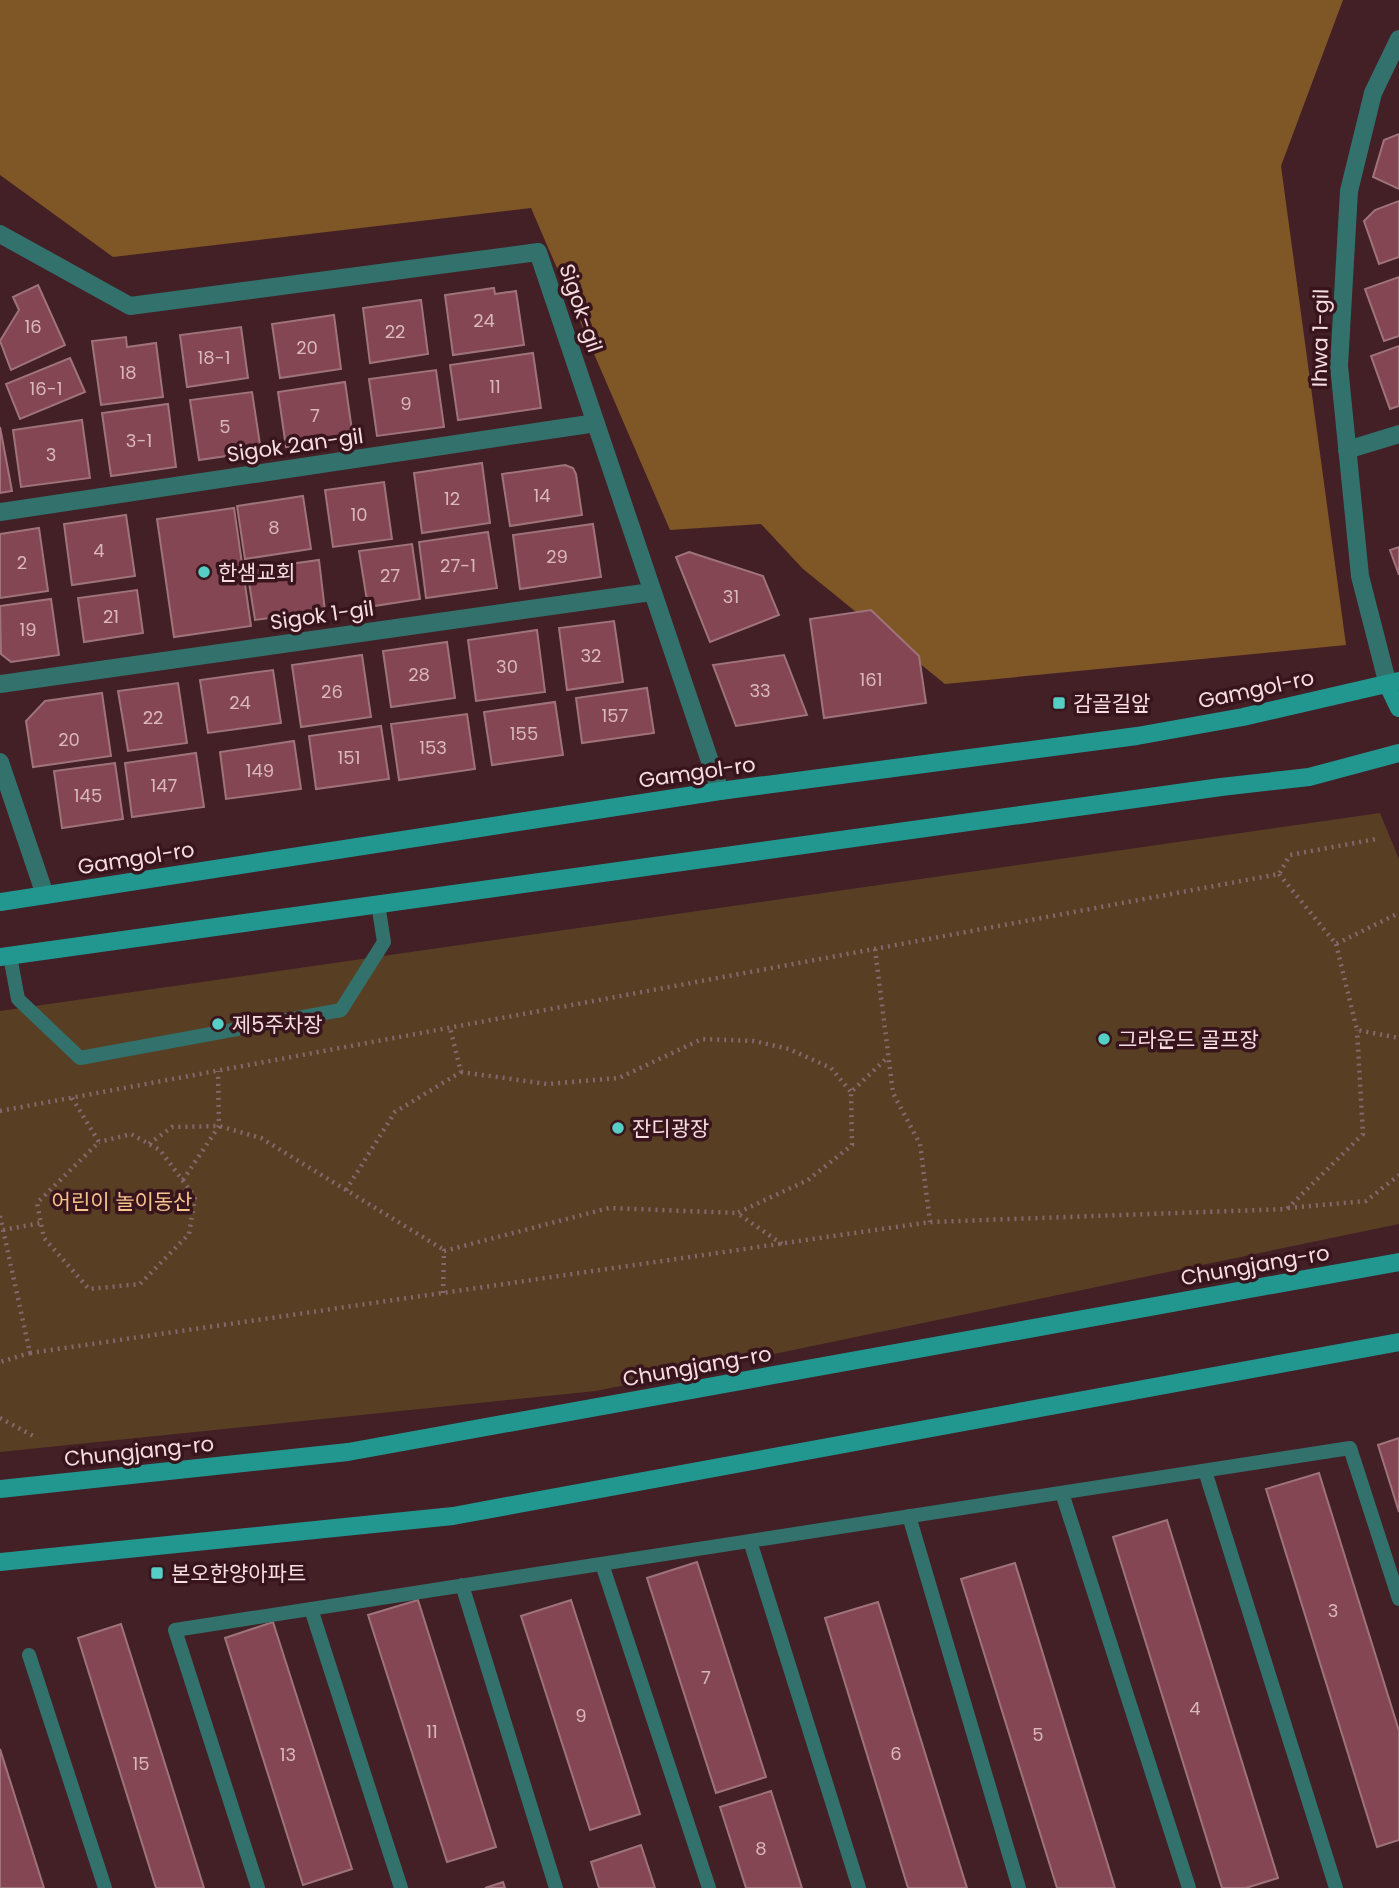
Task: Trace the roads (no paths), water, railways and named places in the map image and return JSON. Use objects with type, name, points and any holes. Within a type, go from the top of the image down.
[{"type":"street","name":"Ihwa 1-gil","points":[[1393,683],[1360,576],[1339,366],[1349,191],[1373,93],[1399,39]]},
{"type":"street","name":"Sigok-gil","points":[[0,234],[130,306],[538,252],[720,791]]},
{"type":"street","name":"Sigok 2an-gil","points":[[0,512],[596,424]]},
{"type":"street","points":[[1347,450],[1399,434]]},
{"type":"street","name":"Sigok 1-gil","points":[[0,684],[651,592]]},
{"type":"street","points":[[1393,683],[1399,708]]},
{"type":"street","name":"Gamgol-ro","points":[[0,902],[720,791],[1137,736],[1243,717],[1393,683]]},
{"type":"street","points":[[5,956],[1309,777],[1399,753]]},
{"type":"street","points":[[0,762],[45,895]]},
{"type":"street","name":"Chungjang-ro","points":[[0,1489],[348,1452],[1399,1262]]},
{"type":"street","points":[[0,1562],[453,1516],[1399,1342]]},
{"type":"lane","points":[[5,956],[18,999],[80,1058],[341,1010],[384,942],[378,904]]},
{"type":"lane","points":[[258,1888],[175,1630],[1350,1448],[1399,1599]]},
{"type":"lane","points":[[1205,1471],[1336,1888]]},
{"type":"lane","points":[[1062,1493],[1189,1888]]},
{"type":"lane","points":[[909,1517],[1019,1888]]},
{"type":"lane","points":[[750,1541],[859,1888]]},
{"type":"lane","points":[[602,1564],[709,1888]]},
{"type":"lane","points":[[462,1585],[556,1888]]},
{"type":"lane","points":[[311,1609],[401,1888]]},
{"type":"lane","points":[[29,1655],[105,1888]]},
{"type":"place","name":"한샘교회","points":[[204,572]]},
{"type":"place","name":"감골길앞","points":[[1059,703]]},
{"type":"place","name":"제5주차장","points":[[218,1024]]},
{"type":"place","name":"그라운드 골프장","points":[[1104,1039]]},
{"type":"place","name":"잔디광장","points":[[618,1128]]},
{"type":"place","name":"본오한양아파트","points":[[157,1573]]},
{"type":"park label","name":"어린이 놀이동산","points":[[122,1201]]}]
